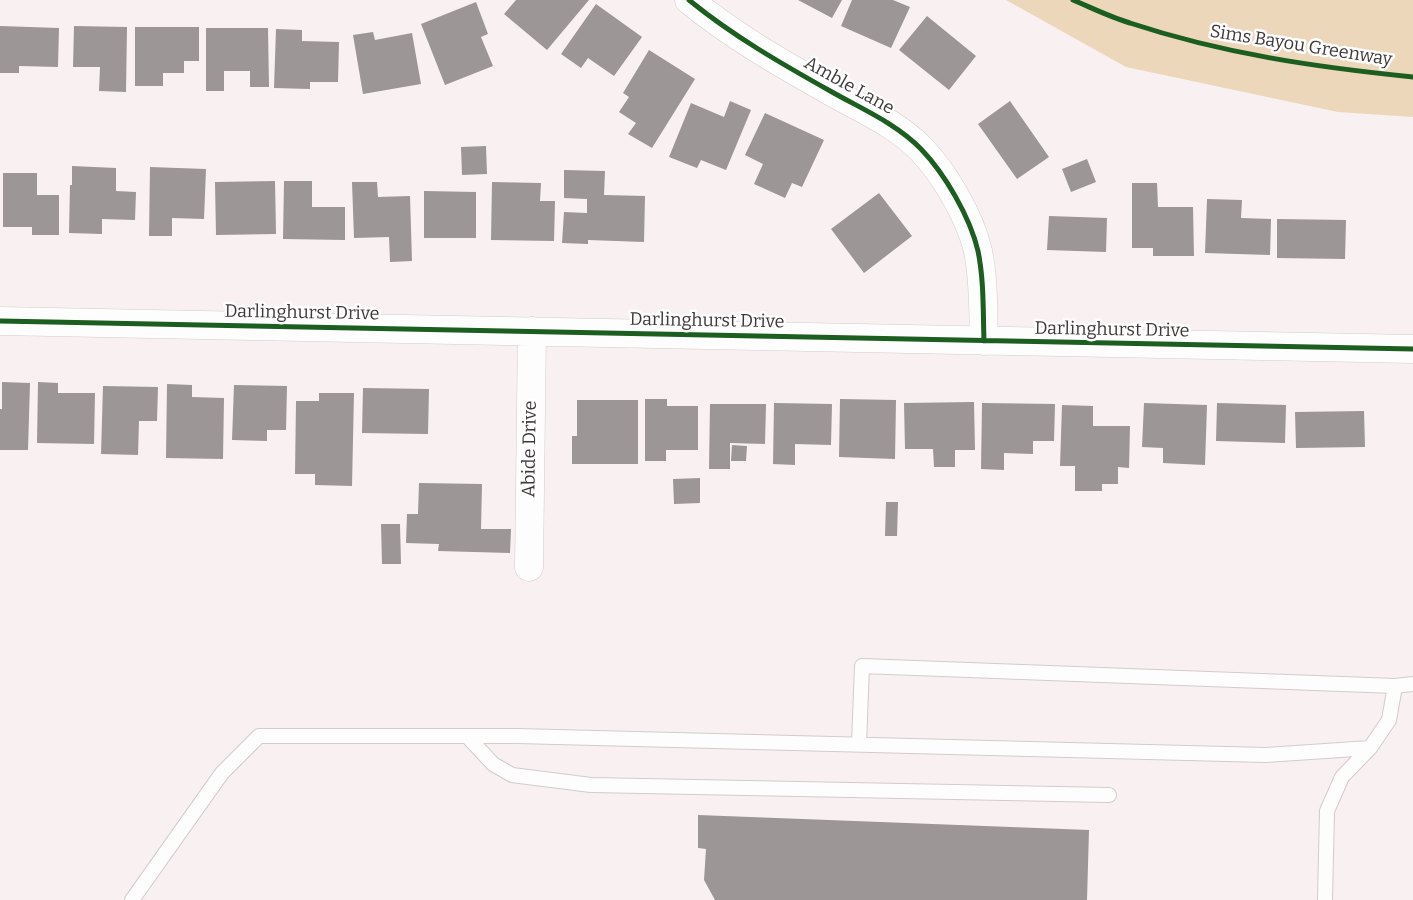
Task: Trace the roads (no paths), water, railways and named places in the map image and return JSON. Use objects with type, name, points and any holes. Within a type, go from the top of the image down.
[{"type":"street","name":"Amble Lane","points":[[689,0],[712,18],[784,65],[897,129],[920,148],[938,168],[967,221],[977,249],[982,279],[984,341]]},
{"type":"street","name":"Darlinghurst Drive","points":[[0,321],[1413,349]]},
{"type":"street","name":"Abide Drive","points":[[529,567],[532,331]]},
{"type":"lane","points":[[859,744],[862,666],[1395,686],[1413,684]]},
{"type":"lane","points":[[1325,900],[1327,811],[1342,777],[1370,748],[1390,720],[1395,686]]},
{"type":"lane","points":[[132,900],[222,773],[259,736],[467,736],[1266,754],[1370,748]]},
{"type":"lane","points":[[467,736],[493,764],[512,775],[591,785],[1109,795]]}]
